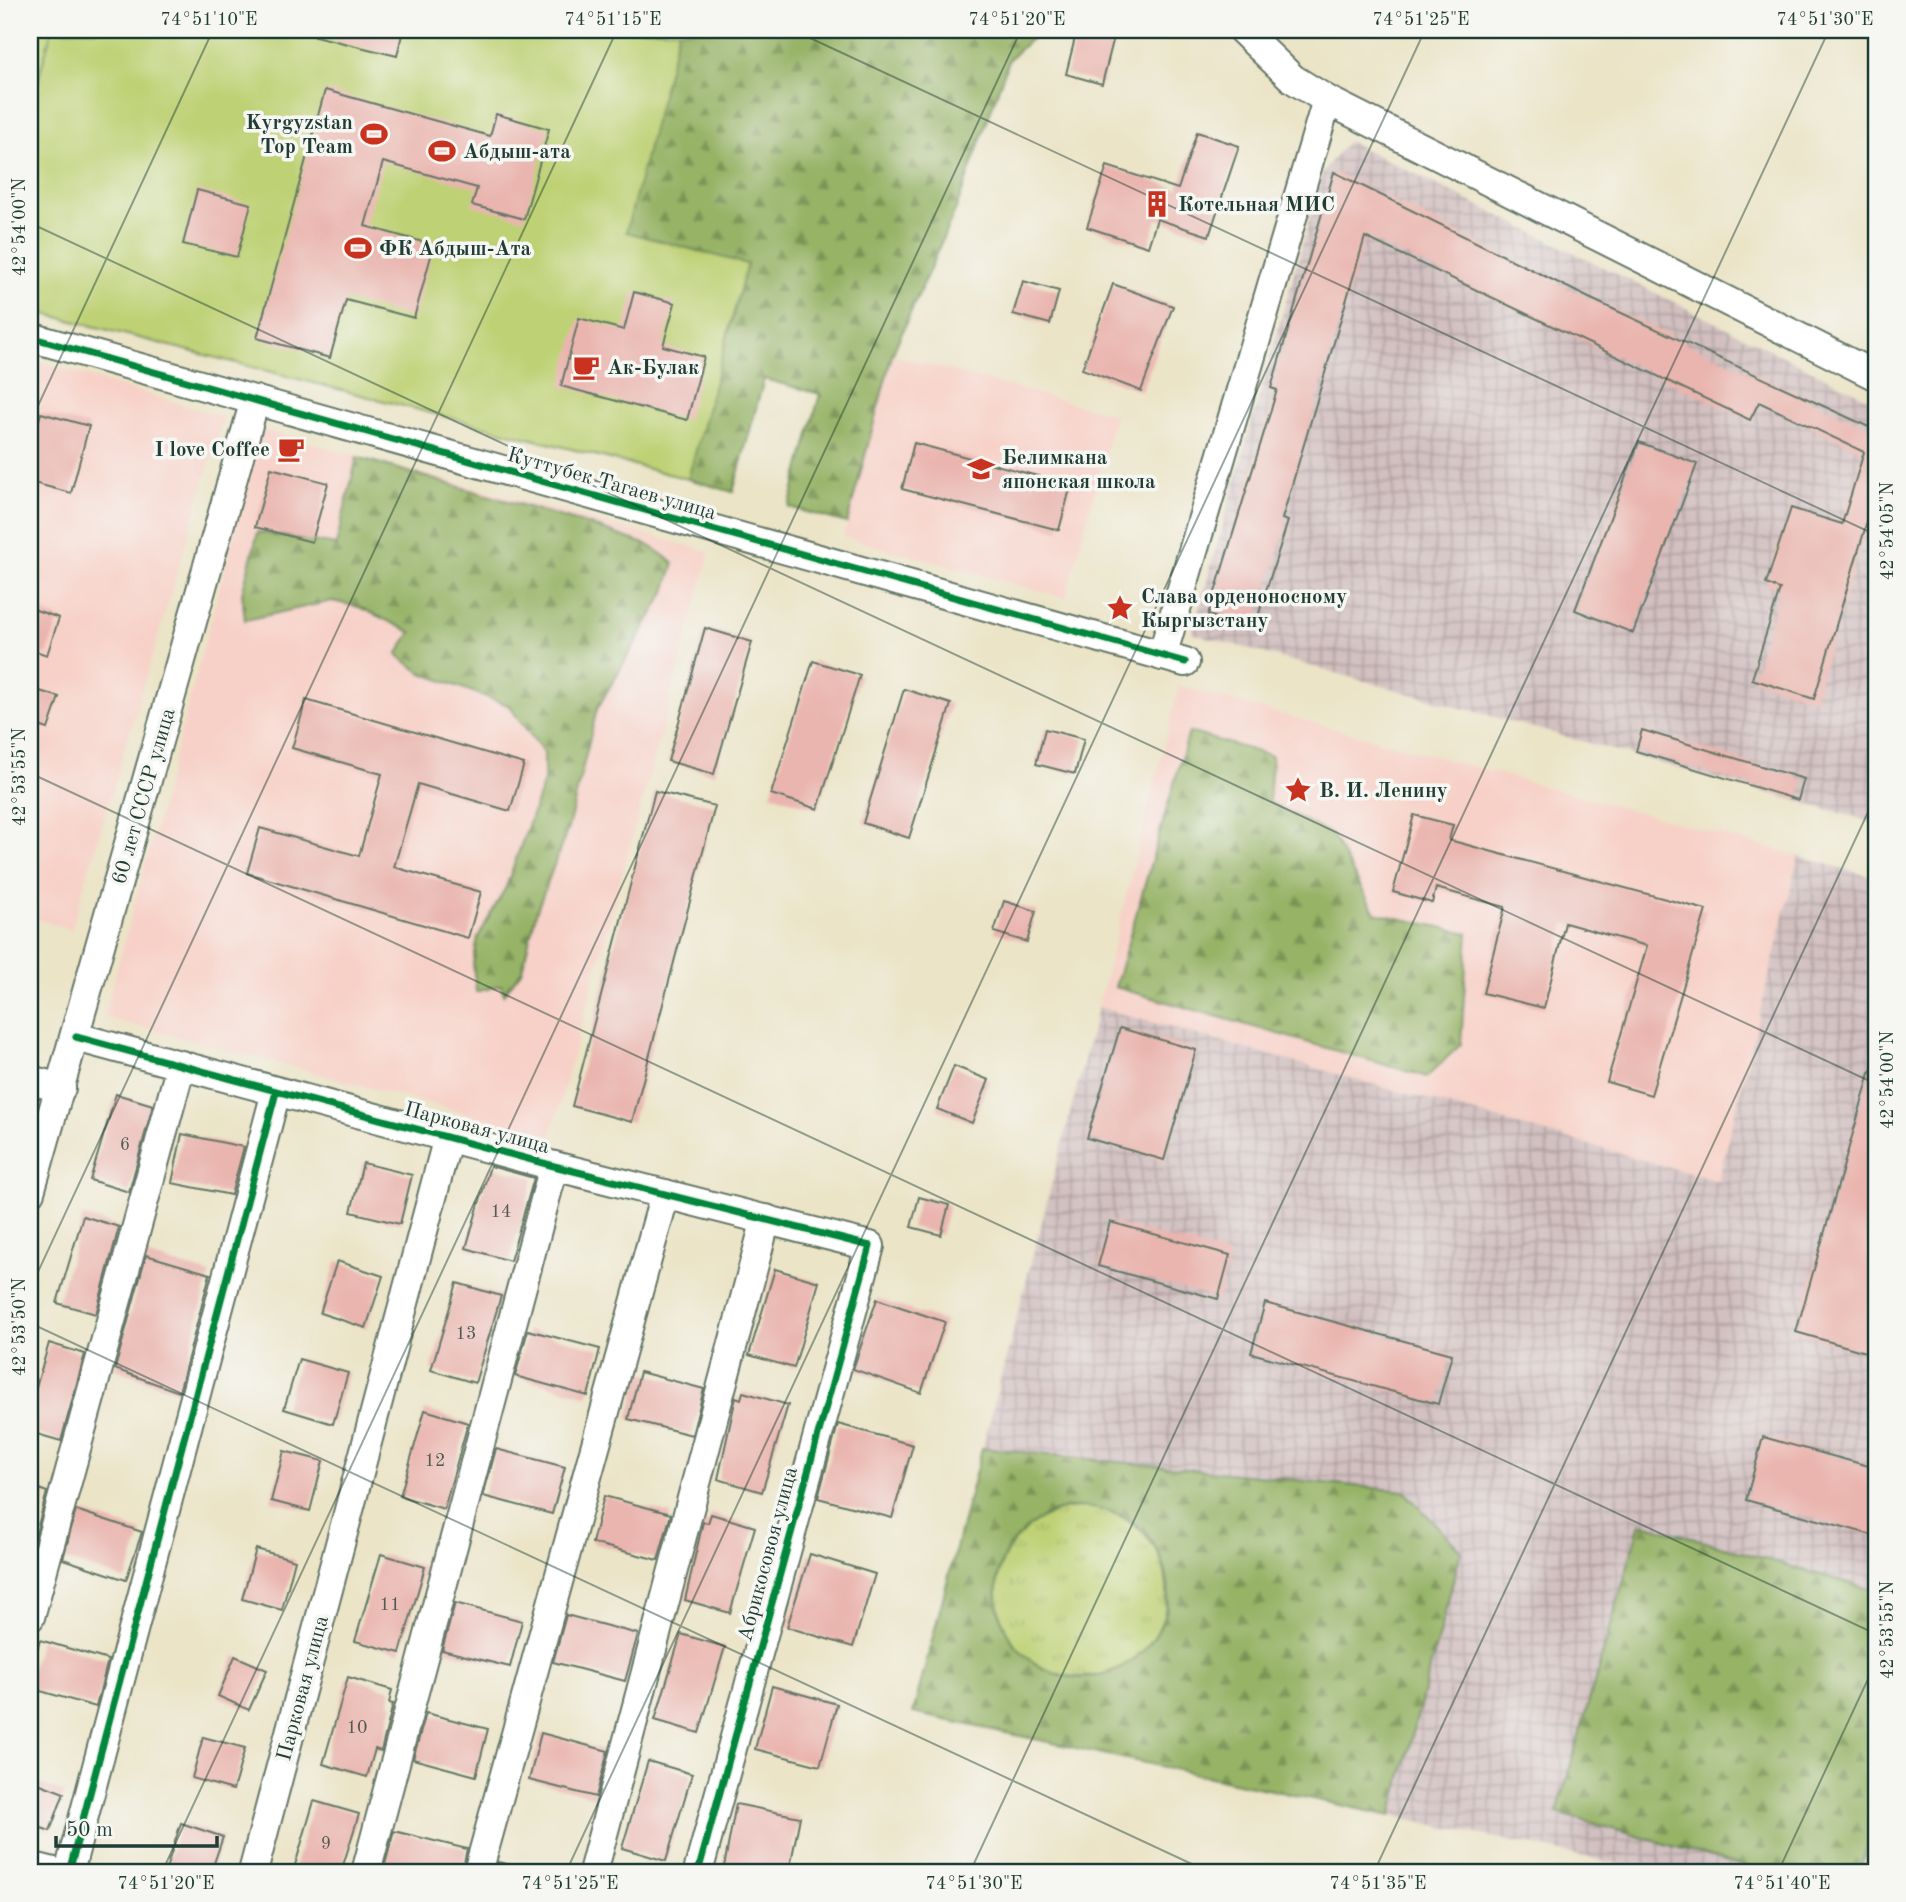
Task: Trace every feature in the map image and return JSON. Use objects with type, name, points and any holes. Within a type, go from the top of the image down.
[{"type":"street","points":[[1242,30],[1293,79],[1327,100],[1876,376]]},
{"type":"street","name":"Куттубек Тагаев улица","points":[[30,337],[1173,659],[1327,100]]},
{"type":"street","name":"60 лет СССР улица","points":[[30,1192],[255,400]]},
{"type":"street","name":"Парковая улица","points":[[76,1037],[554,1166],[870,1246]]},
{"type":"street","points":[[30,1617],[181,1065]]},
{"type":"street","points":[[30,1080],[61,1088]]},
{"type":"street","points":[[69,1872],[276,1092]]},
{"type":"street","name":"Парковая улица","points":[[253,1872],[448,1138]]},
{"type":"street","points":[[366,1872],[554,1166]]},
{"type":"street","points":[[478,1872],[665,1194]]},
{"type":"street","points":[[593,1872],[765,1219]]},
{"type":"street","name":"Абрикосовоя улица","points":[[698,1872],[870,1246]]},
{"type":"street","points":[[30,1866],[54,1872]]},
{"type":"shaded area","points":[[1348,141],[1876,402],[1876,823],[1192,633],[1323,171]]},
{"type":"shaded area","name":"Белимкана японская школа","points":[[892,355],[1115,415],[1066,598],[843,537]]},
{"type":"shaded area","points":[[30,359],[223,417],[71,930],[30,917]]},
{"type":"shaded area","points":[[262,430],[710,552],[551,1136],[104,1017]]},
{"type":"shaded area","points":[[1179,686],[1799,856],[1719,1181],[1098,1007]]},
{"type":"shaded area","points":[[1799,856],[1876,878],[1876,1872],[1655,1872],[913,1713],[1098,1007],[1718,1181]]},
{"type":"green space","points":[[30,30],[52,30],[30,110]]},
{"type":"green space","name":"ФК Абдыш-Ата","points":[[52,30],[679,30],[626,232],[747,264],[688,479],[30,310],[30,110]]},
{"type":"green space","points":[[656,30],[1041,30],[1009,59],[958,204],[892,355],[847,523],[789,507],[820,394],[764,379],[733,492],[688,479],[747,264],[626,232]]},
{"type":"green space","points":[[357,457],[593,526],[650,546],[674,563],[665,592],[597,709],[568,828],[536,913],[522,970],[504,994],[501,985],[476,992],[473,964],[478,937],[506,887],[544,781],[544,753],[508,705],[422,673],[397,655],[411,632],[359,607],[332,601],[245,620],[242,593],[258,532],[336,545]]},
{"type":"green space","points":[[1189,732],[1272,756],[1269,802],[1332,835],[1375,913],[1468,933],[1461,1044],[1427,1077],[1115,987]]},
{"type":"green space","points":[[982,1448],[1404,1491],[1461,1551],[1391,1816],[913,1713]],"holes":[[[1068,1507],[1107,1511],[1132,1522],[1153,1543],[1160,1556],[1168,1584],[1166,1613],[1159,1629],[1144,1650],[1123,1666],[1085,1677],[1050,1672],[1022,1653],[1004,1625],[996,1593],[1003,1559],[1026,1529]]]},
{"type":"green space","points":[[1082,1507],[1115,1513],[1142,1532],[1161,1559],[1167,1592],[1161,1625],[1142,1652],[1115,1671],[1082,1677],[1049,1671],[1022,1652],[1003,1625],[997,1592],[1003,1559],[1022,1532],[1049,1513]]},
{"type":"green space","points":[[1640,1523],[1876,1591],[1876,1814],[1860,1872],[1763,1872],[1557,1813]]},
{"type":"building","points":[[316,30],[403,30],[397,56],[315,36]]},
{"type":"building","points":[[1077,30],[1114,37],[1102,84],[1066,74]]},
{"type":"building","points":[[325,90],[490,136],[496,114],[549,129],[524,219],[472,205],[477,188],[383,162],[365,226],[434,245],[414,318],[346,300],[330,358],[257,338]]},
{"type":"building","name":"Котельная МИС","points":[[1197,132],[1239,146],[1209,236],[1157,219],[1148,247],[1087,227],[1107,166],[1178,189]]},
{"type":"building","points":[[1334,172],[1589,298],[1871,428],[1872,424],[1876,425],[1876,492],[1814,699],[1752,679],[1780,589],[1766,584],[1791,508],[1842,524],[1864,452],[1759,402],[1750,420],[1365,237],[1282,519],[1288,521],[1254,629],[1208,615],[1277,390],[1271,388]]},
{"type":"building","points":[[197,190],[251,204],[237,257],[183,244]]},
{"type":"building","points":[[1023,281],[1059,291],[1050,324],[1013,314]]},
{"type":"building","points":[[1113,284],[1173,306],[1141,391],[1082,369]]},
{"type":"building","points":[[634,292],[675,303],[663,346],[704,357],[687,420],[561,386],[579,318],[624,330]]},
{"type":"building","points":[[41,413],[89,426],[71,493],[30,482],[30,452]]},
{"type":"building","points":[[1639,442],[1697,464],[1633,633],[1575,610]]},
{"type":"building","points":[[914,443],[1071,485],[1059,530],[902,489]]},
{"type":"building","points":[[271,468],[328,483],[312,542],[255,527]]},
{"type":"building","points":[[30,608],[59,618],[47,655],[30,649]]},
{"type":"building","points":[[705,628],[752,642],[714,774],[668,761]]},
{"type":"building","points":[[813,661],[860,675],[818,809],[771,794]]},
{"type":"building","points":[[30,688],[59,697],[48,729],[30,723]]},
{"type":"building","points":[[904,689],[951,704],[909,838],[863,823]]},
{"type":"building","points":[[306,700],[524,764],[510,811],[418,784],[394,867],[481,892],[468,938],[247,873],[260,828],[359,856],[382,774],[292,748]]},
{"type":"building","points":[[1045,729],[1084,739],[1075,774],[1036,764]]},
{"type":"building","points":[[1642,730],[1804,779],[1798,800],[1636,751]]},
{"type":"building","points":[[655,791],[715,806],[632,1122],[572,1106]]},
{"type":"building","points":[[1414,815],[1453,825],[1449,840],[1706,910],[1651,1095],[1607,1082],[1647,946],[1565,923],[1544,1008],[1483,993],[1505,907],[1436,888],[1432,903],[1393,892]]},
{"type":"building","points":[[1004,901],[1036,911],[1027,942],[994,932]]},
{"type":"building","points":[[1120,1028],[1196,1050],[1164,1160],[1087,1138]]},
{"type":"building","points":[[954,1066],[989,1080],[972,1123],[937,1109]]},
{"type":"building","points":[[1871,1070],[1876,1071],[1876,1340],[1872,1354],[1796,1332]]},
{"type":"building","points":[[116,1094],[153,1105],[129,1192],[90,1180]]},
{"type":"building","points":[[182,1134],[244,1147],[231,1195],[172,1183]]},
{"type":"building","points":[[363,1163],[412,1175],[400,1224],[351,1212]]},
{"type":"building","points":[[490,1166],[534,1178],[510,1261],[466,1248]]},
{"type":"building","points":[[919,1197],[949,1205],[941,1235],[911,1227]]},
{"type":"building","points":[[83,1216],[119,1227],[96,1314],[57,1303]]},
{"type":"building","points":[[1110,1222],[1230,1255],[1218,1299],[1098,1266]]},
{"type":"building","points":[[146,1255],[210,1274],[179,1392],[115,1369]]},
{"type":"building","points":[[337,1261],[383,1276],[366,1328],[320,1313]]},
{"type":"building","points":[[775,1269],[819,1282],[794,1368],[749,1355]]},
{"type":"building","points":[[457,1283],[501,1296],[475,1383],[431,1370]]},
{"type":"building","points":[[877,1299],[945,1322],[921,1393],[853,1369]]},
{"type":"building","points":[[1265,1303],[1452,1354],[1438,1404],[1251,1353]]},
{"type":"building","points":[[528,1330],[600,1349],[588,1396],[515,1376]]},
{"type":"building","points":[[49,1343],[85,1354],[61,1441],[30,1432],[30,1408]]},
{"type":"building","points":[[299,1359],[348,1373],[333,1424],[284,1409]]},
{"type":"building","points":[[640,1372],[704,1389],[692,1435],[628,1419]]},
{"type":"building","points":[[743,1392],[788,1405],[762,1492],[718,1479],[736,1397],[741,1399]]},
{"type":"building","points":[[425,1410],[468,1423],[444,1509],[400,1496]]},
{"type":"building","points":[[838,1424],[913,1445],[892,1518],[818,1498]]},
{"type":"building","points":[[1763,1437],[1876,1468],[1876,1536],[1746,1500]]},
{"type":"building","points":[[496,1449],[565,1467],[552,1514],[483,1496]]},
{"type":"building","points":[[284,1451],[323,1461],[310,1511],[271,1501]]},
{"type":"building","points":[[30,1486],[47,1492],[32,1548],[30,1548]]},
{"type":"building","points":[[604,1496],[671,1514],[658,1560],[592,1543]]},
{"type":"building","points":[[76,1510],[142,1532],[126,1580],[63,1559]]},
{"type":"building","points":[[711,1514],[755,1527],[730,1613],[685,1600],[703,1522],[708,1523]]},
{"type":"building","points":[[256,1549],[295,1560],[282,1610],[242,1599]]},
{"type":"building","points":[[381,1554],[425,1567],[400,1653],[355,1641]]},
{"type":"building","points":[[810,1554],[875,1574],[853,1647],[787,1627]]},
{"type":"building","points":[[455,1603],[522,1621],[510,1667],[442,1650]]},
{"type":"building","points":[[566,1615],[638,1634],[625,1681],[553,1662]]},
{"type":"building","points":[[681,1634],[725,1647],[699,1733],[655,1720]]},
{"type":"building","points":[[40,1640],[108,1660],[96,1707],[30,1688],[30,1675]]},
{"type":"building","points":[[235,1656],[267,1670],[249,1710],[218,1696]]},
{"type":"building","points":[[348,1677],[392,1690],[389,1703],[393,1704],[381,1751],[375,1749],[367,1777],[323,1764]]},
{"type":"building","points":[[772,1686],[837,1704],[820,1766],[755,1749]]},
{"type":"building","points":[[426,1713],[488,1729],[476,1776],[413,1759]]},
{"type":"building","points":[[541,1733],[608,1751],[596,1797],[529,1780]]},
{"type":"building","points":[[203,1737],[245,1748],[233,1790],[192,1778]]},
{"type":"building","points":[[648,1761],[692,1774],[666,1861],[622,1848]]},
{"type":"building","points":[[30,1780],[64,1793],[50,1831],[30,1824]]},
{"type":"building","points":[[314,1801],[359,1814],[341,1872],[293,1872]]},
{"type":"building","points":[[736,1804],[800,1817],[789,1872],[723,1872]]},
{"type":"building","points":[[181,1823],[223,1837],[211,1872],[165,1872]]},
{"type":"building","points":[[394,1831],[467,1849],[462,1872],[383,1872]]},
{"type":"building","points":[[498,1862],[516,1866],[515,1872],[495,1872]]},
{"type":"cycle path","points":[[30,337],[1185,662]]},
{"type":"cycle path","points":[[76,1037],[554,1166],[870,1246],[698,1872]]},
{"type":"cycle path","points":[[69,1872],[276,1092]]},
{"type":"place","name":"Kyrgyzstan Top Team","points":[[374,134]]},
{"type":"place","name":"Абдыш-ата","points":[[442,151]]},
{"type":"place","name":"Котельная МИС","points":[[1157,204]]},
{"type":"place","name":"ФК Абдыш-Ата","points":[[358,248]]},
{"type":"place","name":"Ак-Булак","points":[[586,367]]},
{"type":"place","name":"I love Coffee","points":[[291,449]]},
{"type":"place","name":"Белимкана японская школа","points":[[981,469]]},
{"type":"place","name":"Слава орденоносному Кыргызстану","points":[[1120,608]]},
{"type":"place","name":"В. И. Ленину","points":[[1298,790]]}]
